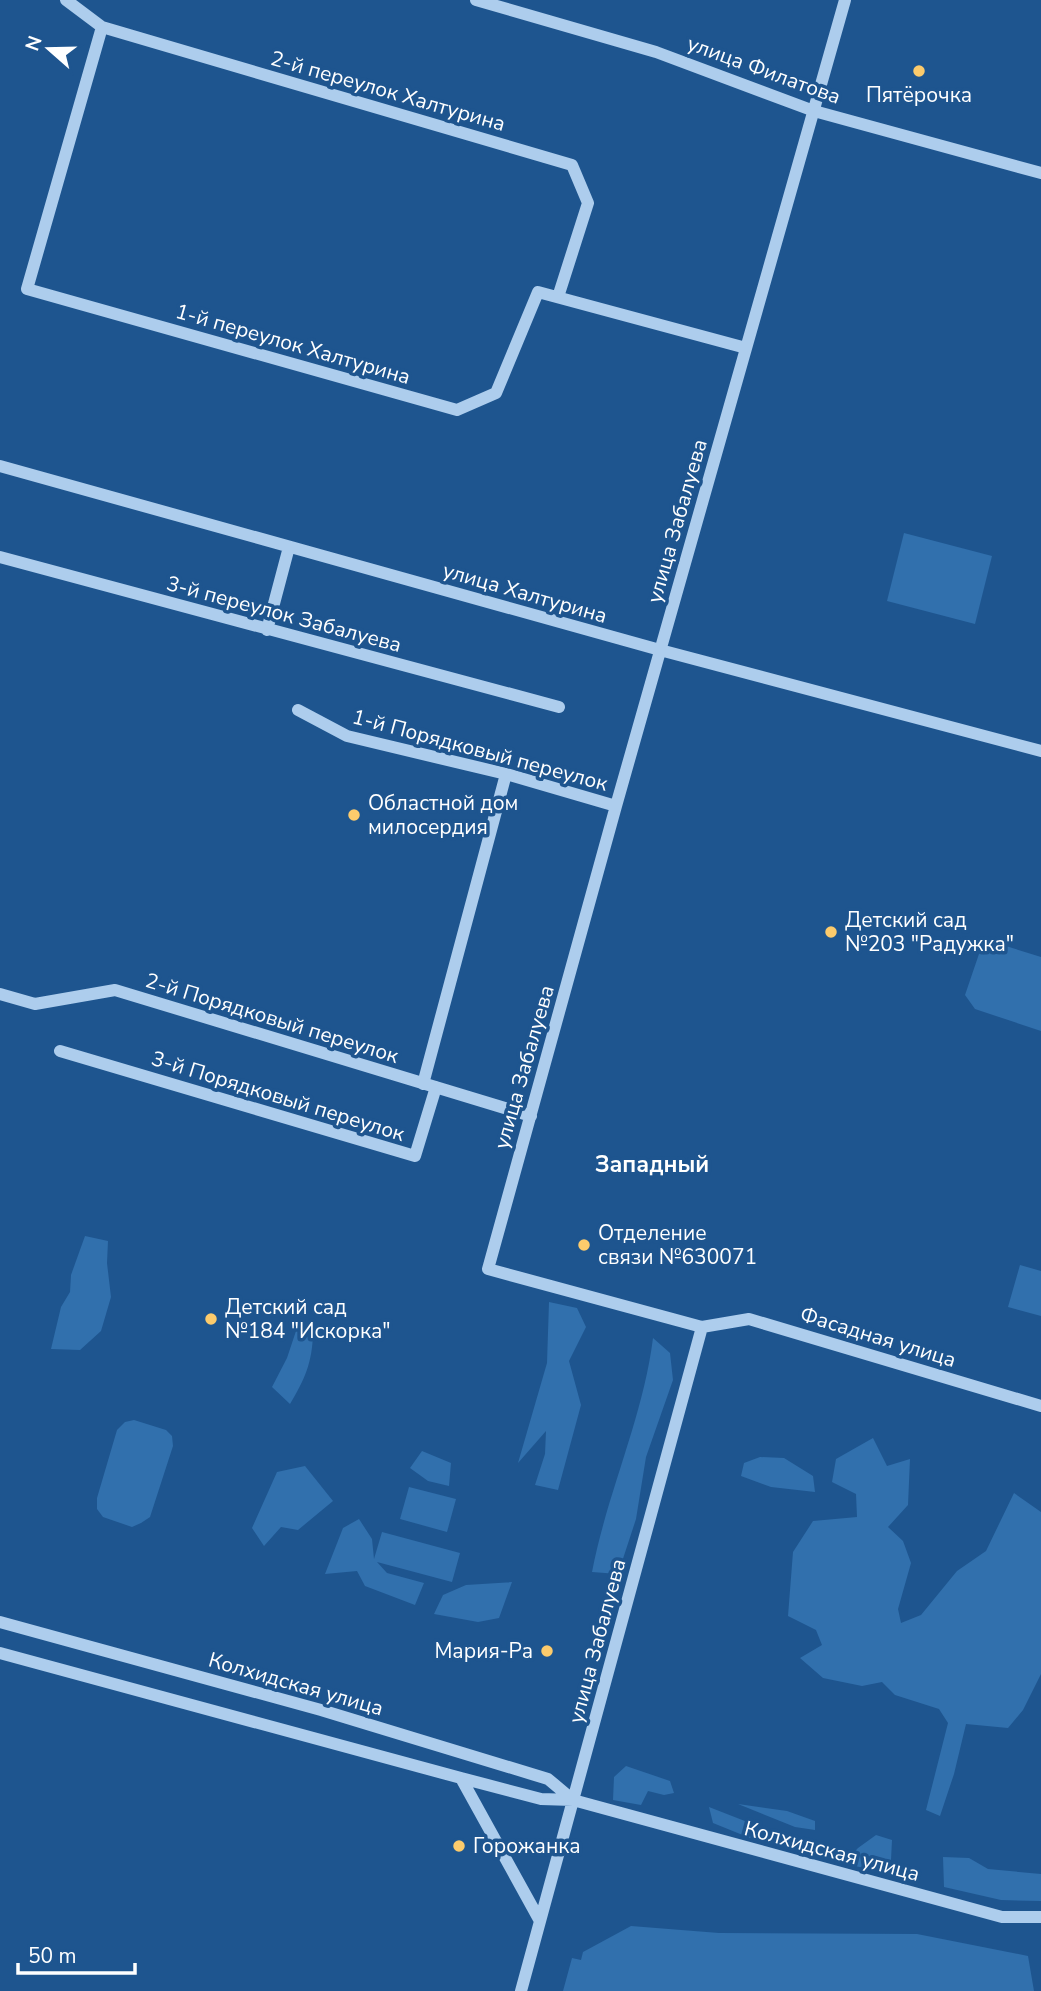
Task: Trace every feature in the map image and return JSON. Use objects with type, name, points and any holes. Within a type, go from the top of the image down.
[{"type":"street","name":"2-й переулок Халтурина","points":[[66,0],[102,27],[572,165],[588,202],[558,297]]},
{"type":"street","name":"улица Филатова","points":[[476,0],[656,52],[814,111],[1041,173]]},
{"type":"street","name":"улица Забалуева","points":[[521,1991],[702,1328],[488,1269],[616,806],[845,0]]},
{"type":"street","name":"1-й переулок Халтурина","points":[[102,27],[27,289],[457,410],[496,393],[538,292],[558,297]]},
{"type":"street","points":[[558,297],[746,348]]},
{"type":"street","name":"улица Халтурина","points":[[0,466],[660,650],[1041,751]]},
{"type":"street","points":[[267,630],[289,547]]},
{"type":"street","name":"3-й переулок Забалуева","points":[[0,557],[559,707]]},
{"type":"street","name":"1-й Порядковый переулок","points":[[298,710],[347,736],[506,774],[616,806]]},
{"type":"street","points":[[429,1086],[506,774]]},
{"type":"street","name":"2-й Порядковый переулок","points":[[0,994],[35,1004],[115,990],[531,1116]]},
{"type":"street","name":"3-й Порядковый переулок","points":[[60,1051],[415,1156],[429,1086]]},
{"type":"street","name":"Фасадная улица","points":[[702,1328],[750,1319],[1041,1406]]},
{"type":"street","name":"Колхидская улица","points":[[0,1622],[320,1710],[548,1779],[573,1800]]},
{"type":"street","name":"Колхидская улица","points":[[0,1653],[541,1799],[573,1800],[1002,1917],[1041,1917]]},
{"type":"street","points":[[461,1778],[540,1922]]},
{"type":"shaded area","points":[[904,533],[992,556],[975,624],[887,601]]},
{"type":"shaded area","points":[[996,943],[1041,957],[1041,1031],[975,1009],[965,995],[980,951]]},
{"type":"shaded area","points":[[85,1236],[108,1241],[107,1263],[111,1297],[101,1331],[80,1350],[51,1349],[61,1307],[70,1292],[71,1275]]},
{"type":"shaded area","points":[[1020,1265],[1041,1271],[1041,1316],[1008,1307]]},
{"type":"shaded area","points":[[549,1302],[577,1308],[586,1327],[569,1361],[581,1405],[558,1490],[535,1485],[545,1454],[546,1431],[518,1463],[547,1363]]},
{"type":"shaded area","points":[[299,1322],[313,1334],[311,1354],[307,1371],[290,1404],[272,1387],[287,1358]]},
{"type":"shaded area","points":[[653,1338],[670,1353],[673,1380],[646,1457],[636,1519],[618,1574],[592,1572],[606,1513],[641,1397]]},
{"type":"shaded area","points":[[134,1420],[166,1430],[172,1436],[173,1446],[150,1517],[132,1527],[103,1517],[97,1509],[97,1498],[117,1430],[125,1422]]},
{"type":"shaded area","points":[[873,1438],[887,1466],[910,1459],[908,1505],[888,1527],[903,1541],[911,1563],[898,1609],[901,1623],[921,1615],[957,1571],[986,1551],[1014,1493],[1041,1512],[1041,1674],[1023,1710],[1008,1728],[966,1724],[940,1816],[926,1810],[948,1723],[939,1709],[895,1695],[882,1682],[862,1686],[823,1678],[800,1658],[822,1645],[816,1630],[788,1616],[793,1552],[813,1521],[857,1517],[856,1494],[832,1482],[836,1459]]},
{"type":"shaded area","points":[[422,1451],[451,1463],[449,1486],[428,1481],[410,1468]]},
{"type":"shaded area","points":[[760,1457],[784,1458],[813,1476],[815,1492],[771,1487],[741,1476],[744,1463]]},
{"type":"shaded area","points":[[305,1466],[333,1501],[298,1530],[281,1527],[264,1546],[252,1528],[277,1472]]},
{"type":"shaded area","points":[[409,1487],[456,1499],[447,1532],[400,1519]]},
{"type":"shaded area","points":[[359,1519],[372,1539],[374,1559],[382,1532],[460,1553],[452,1582],[377,1562],[387,1573],[424,1583],[415,1605],[365,1586],[357,1571],[325,1574],[343,1528]]},
{"type":"shaded area","points":[[512,1582],[499,1618],[478,1622],[434,1614],[443,1595],[466,1585]]},
{"type":"shaded area","points":[[626,1766],[670,1781],[674,1793],[664,1795],[648,1791],[641,1805],[613,1800],[614,1777]]},
{"type":"shaded area","points":[[738,1804],[787,1811],[815,1821],[815,1830],[795,1827]]},
{"type":"shaded area","points":[[709,1807],[773,1832],[777,1841],[750,1838],[713,1823]]},
{"type":"shaded area","points":[[876,1835],[892,1840],[891,1860],[871,1870],[844,1863],[858,1848]]},
{"type":"shaded area","points":[[943,1857],[969,1858],[988,1869],[1041,1874],[1041,1901],[1001,1900],[944,1887]]},
{"type":"shaded area","points":[[631,1926],[719,1933],[917,1934],[1028,1956],[1034,1991],[563,1991],[572,1958],[581,1960],[583,1952]]},
{"type":"place","name":"Пятёрочка","points":[[919,71]]},
{"type":"place","name":"Областной дом милосердия","points":[[354,815]]},
{"type":"place","name":"Детский сад №203 \"Радужка\"","points":[[831,932]]},
{"type":"place","name":"Отделение связи №630071","points":[[584,1245]]},
{"type":"place","name":"Детский сад №184 \"Искорка\"","points":[[211,1319]]},
{"type":"place","name":"Мария-Ра","points":[[547,1651]]},
{"type":"place","name":"Горожанка","points":[[459,1846]]},
{"type":"district","name":"Западный","points":[[652,1164]]}]
